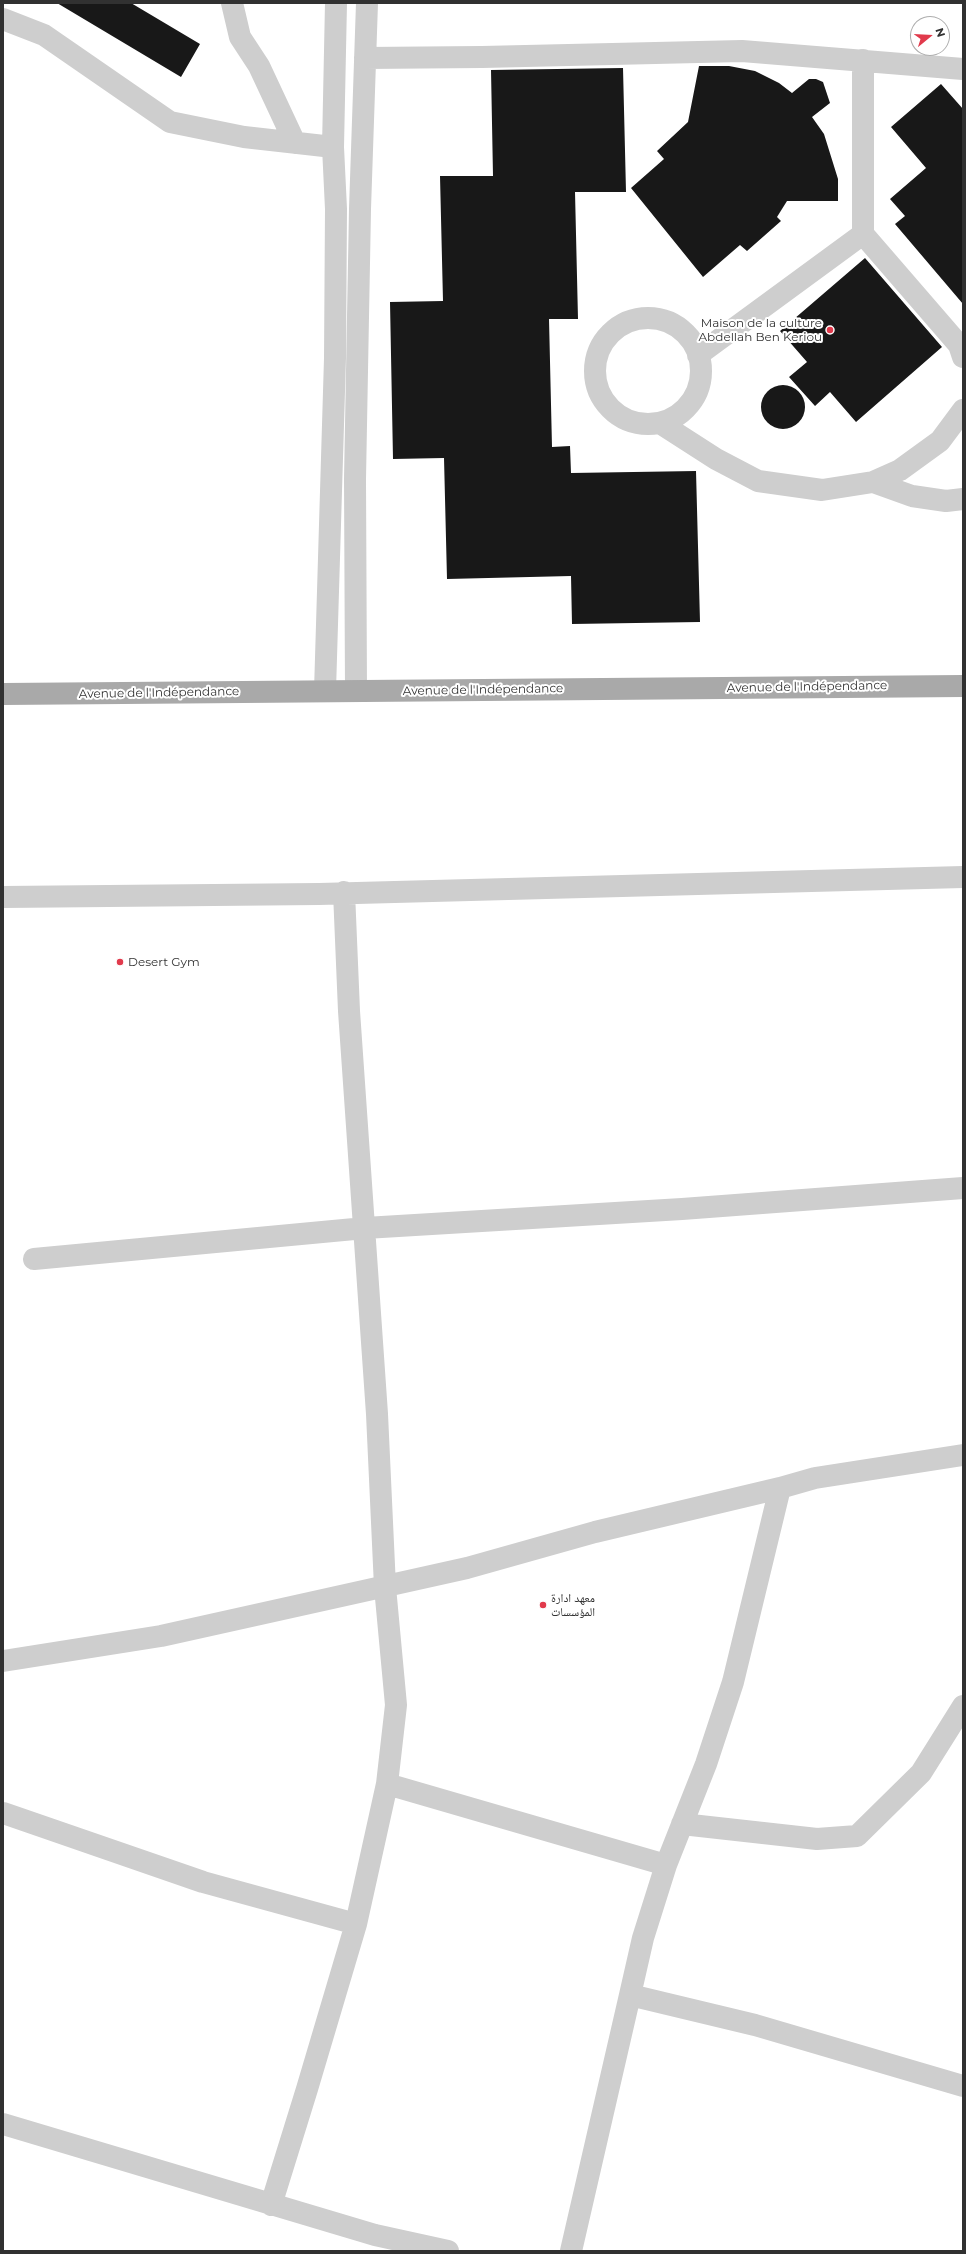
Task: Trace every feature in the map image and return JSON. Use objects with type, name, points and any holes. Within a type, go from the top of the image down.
[{"type":"main road","name":"Avenue de l'Indépendance","points":[[3,694],[963,686]]},
{"type":"street","points":[[232,3],[240,37],[259,66],[295,143]]},
{"type":"street","points":[[325,691],[336,358],[336,209],[333,147],[336,3]]},
{"type":"street","points":[[356,691],[355,479],[360,209],[367,3]]},
{"type":"street","points":[[3,19],[44,35],[170,122],[244,137],[333,147]]},
{"type":"street","points":[[365,58],[482,58],[742,51],[963,68]]},
{"type":"street","points":[[863,60],[863,234],[959,345],[963,357]]},
{"type":"street","points":[[698,355],[863,234]]},
{"type":"street","points":[[644,318],[661,320],[677,327],[690,339],[698,355],[701,372],[698,390],[689,405],[676,417],[660,423],[642,424],[626,420],[611,410],[601,396],[595,379],[596,362],[602,346],[612,332],[627,323],[644,318]]},
{"type":"street","points":[[660,423],[716,459],[758,481],[822,490],[873,482],[900,470],[940,441],[963,410]]},
{"type":"street","points":[[873,482],[912,496],[946,501],[963,499]]},
{"type":"street","points":[[3,897],[344,892],[963,878]]},
{"type":"street","points":[[271,2205],[356,1924],[387,1784],[396,1705],[385,1587],[377,1414],[365,1228],[348,1011],[344,892]]},
{"type":"street","points":[[34,1259],[365,1228],[682,1209],[963,1188]]},
{"type":"street","points":[[3,1661],[161,1636],[467,1568],[595,1532],[780,1488],[815,1478],[963,1455]]},
{"type":"street","points":[[571,2251],[643,1938],[666,1865],[706,1764],[733,1682],[780,1488]]},
{"type":"street","points":[[682,1824],[817,1839],[857,1836],[921,1773],[963,1706]]},
{"type":"street","points":[[387,1784],[666,1865]]},
{"type":"street","points":[[3,1814],[203,1882],[356,1924]]},
{"type":"street","points":[[630,1995],[754,2025],[963,2086]]},
{"type":"street","points":[[3,2124],[271,2205],[375,2234],[448,2251]]},
{"type":"building","points":[[57,3],[131,3],[200,44],[181,77]]},
{"type":"building","points":[[699,66],[729,66],[755,71],[779,83],[792,93],[809,79],[816,79],[823,82],[830,103],[812,117],[824,134],[838,179],[838,201],[787,201],[777,217],[781,221],[747,251],[740,245],[703,277],[631,188],[664,159],[657,151],[688,122]]},
{"type":"building","points":[[623,68],[626,192],[575,192],[578,319],[549,319],[552,447],[570,446],[571,473],[696,471],[700,622],[572,624],[571,576],[447,579],[444,458],[393,459],[390,302],[443,301],[440,176],[493,176],[491,70]]},
{"type":"building","points":[[941,84],[963,109],[963,304],[895,224],[905,216],[890,199],[926,168],[891,127]]},
{"type":"building","points":[[865,258],[942,347],[856,422],[830,392],[815,406],[789,377],[807,362],[780,331]]},
{"type":"building","points":[[779,385],[787,385],[792,386],[799,391],[804,398],[804,416],[799,423],[792,428],[779,429],[771,426],[764,419],[761,411],[761,403],[764,395],[771,388]]},
{"type":"place","name":"Maison de la culture Abdellah Ben Keriou","points":[[830,330]]},
{"type":"place","name":"Desert Gym","points":[[120,962]]},
{"type":"place","name":"معهد ادارة المؤسسات","points":[[543,1605]]}]
